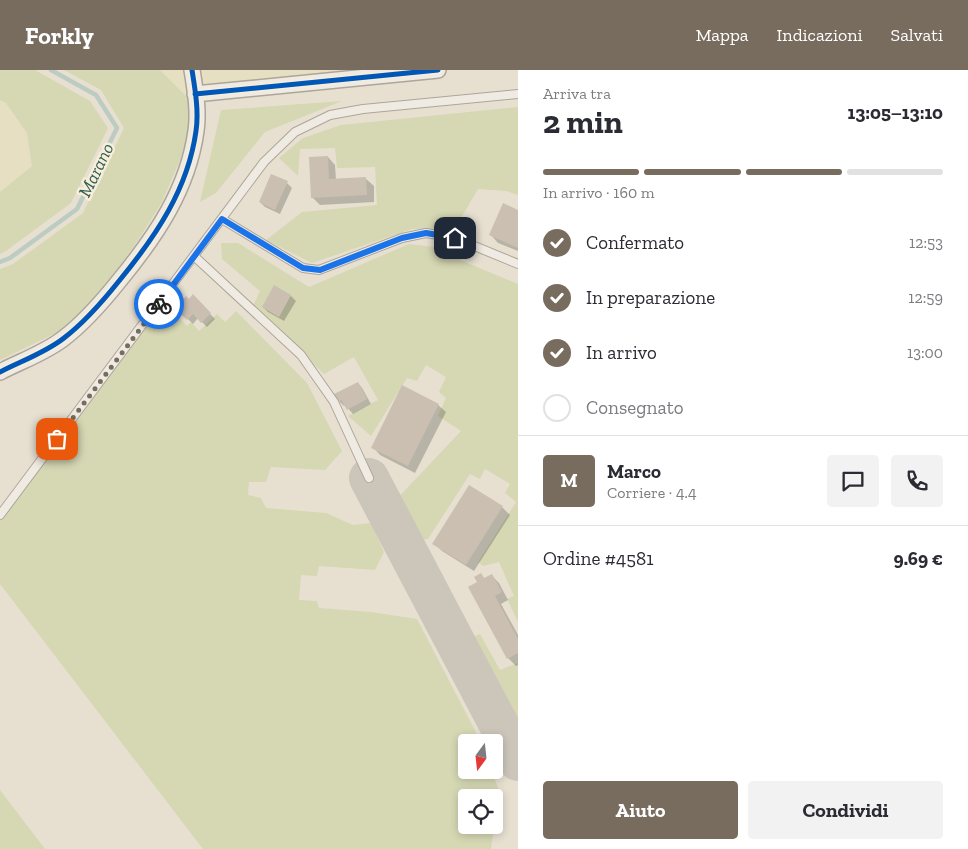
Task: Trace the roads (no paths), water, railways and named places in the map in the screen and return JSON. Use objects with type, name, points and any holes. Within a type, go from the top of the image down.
[{"type":"street","points":[[0,372],[39,354],[63,339],[99,306],[145,250],[173,204],[184,179],[192,153],[196,128],[192,70]]},
{"type":"street","points":[[195,94],[438,70]]},
{"type":"lane","points":[[0,516],[264,162],[294,132],[330,115],[363,109],[518,94]]},
{"type":"lane","points":[[222,219],[303,268],[320,270],[402,238],[426,233],[455,238],[518,264]]},
{"type":"lane","points":[[194,256],[300,355],[334,402],[369,478]]},
{"type":"waterway","name":"Marano","points":[[0,262],[10,258],[77,209],[117,128],[96,95],[51,70]]}]
